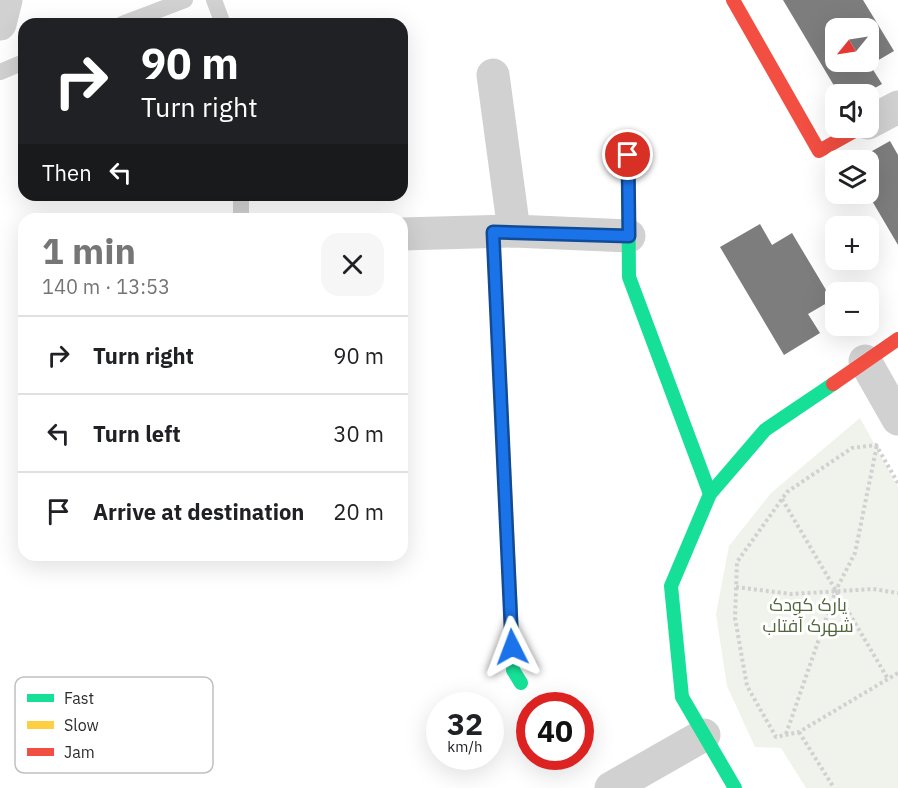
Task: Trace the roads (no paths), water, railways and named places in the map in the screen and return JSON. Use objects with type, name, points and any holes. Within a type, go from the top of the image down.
[{"type":"street","points":[[0,24],[6,0]]},
{"type":"street","points":[[733,0],[819,150],[841,138]]},
{"type":"street","points":[[493,75],[503,231],[513,670],[520,683]]},
{"type":"street","points":[[879,117],[898,107]]},
{"type":"street","points":[[628,155],[629,277],[710,494]]},
{"type":"street","points":[[408,234],[503,231],[629,236]]},
{"type":"street","points":[[735,788],[682,697],[670,586],[710,494],[765,430],[898,339]]},
{"type":"street","points":[[865,361],[897,417]]},
{"type":"street","points":[[611,788],[704,735]]},
{"type":"lane","points":[[138,18],[185,0]]},
{"type":"lane","points":[[214,0],[221,18]]},
{"type":"lane","points":[[0,72],[18,64]]},
{"type":"park label","name":"پارک کودک شهرک آفتاب","points":[[808,615]]}]
